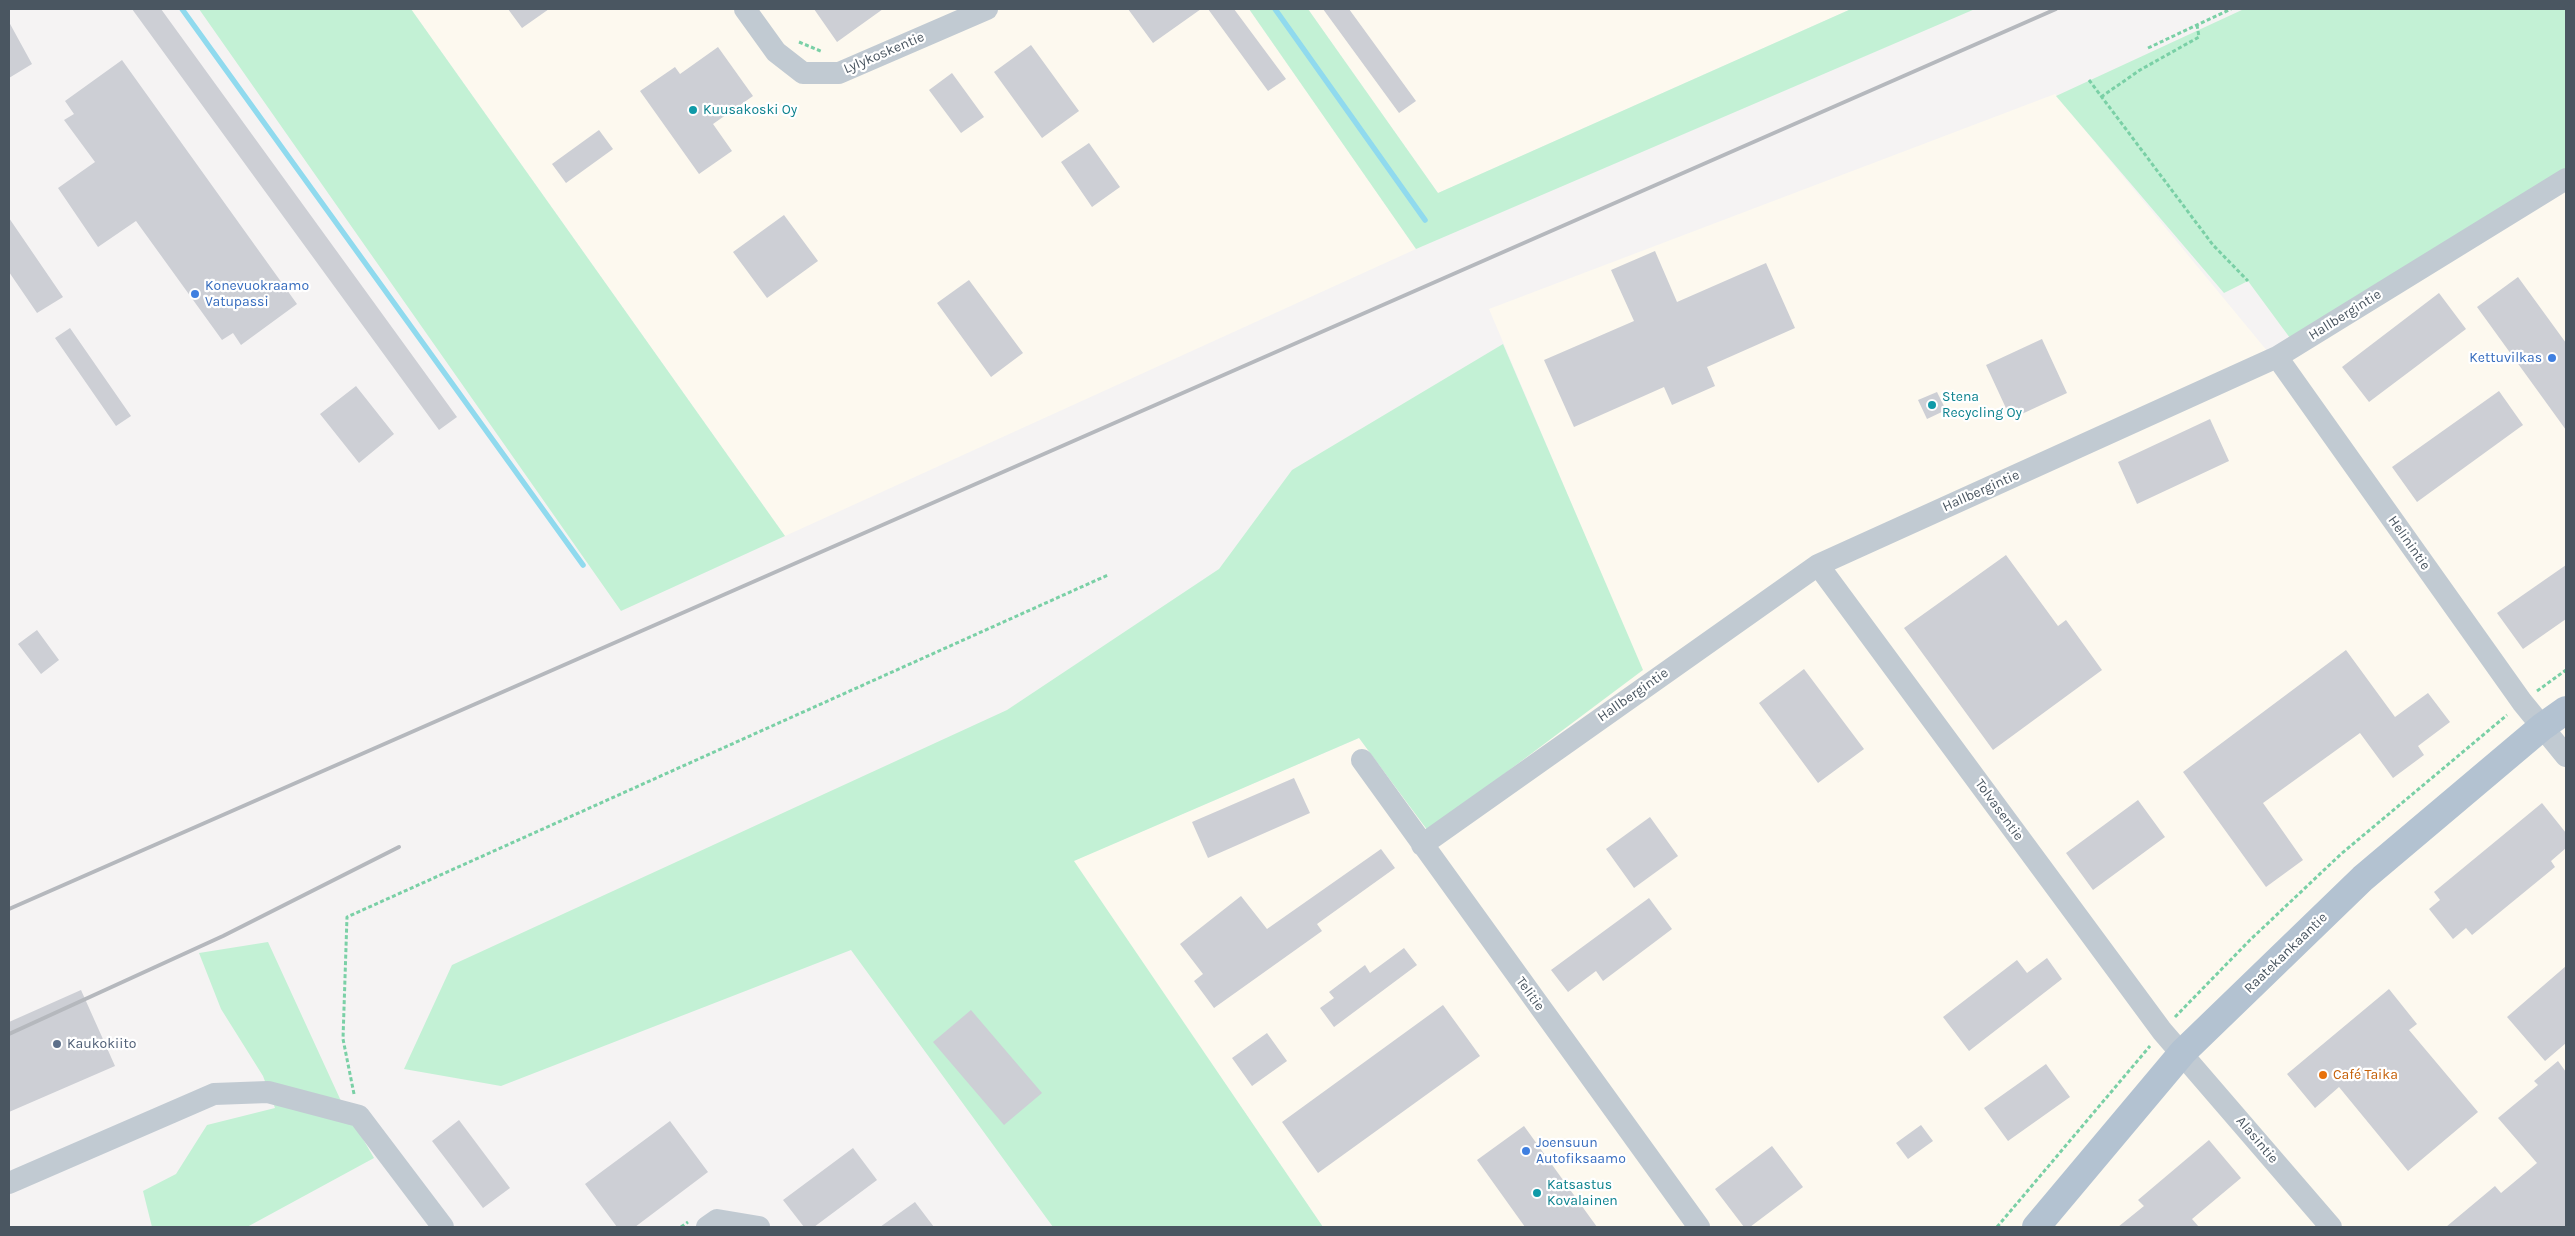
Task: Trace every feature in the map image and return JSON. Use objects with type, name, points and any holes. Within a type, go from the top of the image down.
[{"type":"main road","name":"Raatekankaantie","points":[[2036,1227],[2183,1052],[2363,878],[2542,727],[2566,710]]},
{"type":"street","name":"Lylykoskentie","points":[[745,9],[776,52],[804,73],[839,73],[987,9]]},
{"type":"street","name":"Hallbergintie","points":[[1422,845],[1818,565],[2276,357],[2566,179]]},
{"type":"street","name":"Helinintie","points":[[2276,357],[2542,727],[2566,756]]},
{"type":"street","name":"Tolvasentie","points":[[1818,565],[2156,1023],[2183,1052]]},
{"type":"street","name":"Telitie","points":[[1362,760],[1699,1227]]},
{"type":"street","name":"Alasintie","points":[[2183,1052],[2331,1227]]},
{"type":"street","points":[[9,1183],[214,1094],[268,1092],[359,1116],[443,1227]]},
{"type":"street","points":[[707,1227],[717,1220],[759,1227]]},
{"type":"path","points":[[2148,48],[2231,9]]},
{"type":"path","points":[[2102,97],[2140,70],[2199,37],[2197,25]]},
{"type":"path","points":[[795,40],[831,55]]},
{"type":"path","points":[[2089,80],[2130,132],[2213,245],[2248,281]]},
{"type":"path","points":[[359,1116],[343,1039],[347,918],[1108,575]]},
{"type":"shaded area","points":[[411,9],[1249,9],[1416,249],[785,536]]},
{"type":"shaded area","points":[[1308,9],[1851,9],[1438,193]]},
{"type":"shaded area","points":[[2055,94],[2268,352],[2566,172],[2566,1227],[1323,1227],[1073,861],[1359,738],[1428,831],[1642,670],[1489,309]]},
{"type":"green space","points":[[199,9],[411,9],[785,536],[621,611]]},
{"type":"green space","points":[[1249,9],[1308,9],[1438,193],[1851,9],[1975,9],[1416,249]]},
{"type":"green space","points":[[2244,9],[2566,9],[2566,172],[2290,338],[2248,281],[2224,293],[2056,96]]},
{"type":"green space","points":[[1503,344],[1643,670],[1428,831],[1359,738],[1074,861],[1323,1227],[1053,1227],[851,950],[501,1086],[404,1069],[452,965],[1007,710],[1219,569],[1292,470]]},
{"type":"green space","points":[[268,942],[341,1101],[374,1158],[247,1227],[152,1227],[143,1191],[176,1174],[207,1125],[275,1108],[263,1076],[221,1009],[199,953]]},
{"type":"building","points":[[132,9],[161,9],[457,417],[439,430]]},
{"type":"building","points":[[508,9],[549,9],[522,28]]},
{"type":"building","points":[[814,9],[883,9],[837,42]]},
{"type":"building","points":[[1128,9],[1201,9],[1153,43]]},
{"type":"building","points":[[1208,9],[1234,9],[1286,79],[1268,91]]},
{"type":"building","points":[[1323,9],[1349,9],[1416,101],[1399,113]]},
{"type":"building","points":[[9,22],[32,64],[9,78]]},
{"type":"building","points":[[1031,45],[1079,111],[1042,138],[994,72]]},
{"type":"building","name":"Kuusakoski Oy","points":[[718,47],[753,96],[713,124],[732,151],[699,174],[640,91],[675,67],[680,74]]},
{"type":"building","points":[[122,60],[297,304],[241,345],[233,333],[222,340],[136,221],[98,247],[58,188],[95,162],[64,120],[74,114],[65,101]]},
{"type":"building","points":[[952,73],[984,117],[961,133],[929,90]]},
{"type":"building","points":[[599,130],[613,149],[566,183],[552,164]]},
{"type":"building","points":[[1089,143],[1120,187],[1092,207],[1061,162]]},
{"type":"building","points":[[784,215],[818,261],[767,298],[733,252]]},
{"type":"building","points":[[9,218],[63,297],[37,313],[9,272]]},
{"type":"building","points":[[1655,251],[1677,302],[1766,263],[1795,328],[1707,367],[1715,386],[1672,405],[1664,387],[1574,427],[1544,360],[1634,321],[1611,270]]},
{"type":"building","points":[[2518,277],[2566,343],[2566,430],[2477,307]]},
{"type":"building","points":[[969,280],[1023,353],[991,377],[937,303]]},
{"type":"building","points":[[2439,293],[2466,329],[2369,402],[2342,367]]},
{"type":"building","points":[[70,328],[131,416],[116,426],[55,338]]},
{"type":"building","points":[[2042,339],[2067,393],[2011,419],[1986,365]]},
{"type":"building","points":[[356,386],[394,434],[359,463],[320,414]]},
{"type":"building","points":[[2499,391],[2523,425],[2417,502],[2392,467]]},
{"type":"building","name":"Stena Recycling Oy","points":[[1937,392],[1946,410],[1927,419],[1918,400]]},
{"type":"building","points":[[2210,419],[2229,461],[2137,504],[2118,462]]},
{"type":"building","points":[[2006,555],[2058,626],[2066,620],[2102,670],[1993,750],[1904,628]]},
{"type":"building","points":[[2566,565],[2566,619],[2523,649],[2497,613]]},
{"type":"building","points":[[37,630],[59,660],[41,674],[18,644]]},
{"type":"building","points":[[2346,650],[2395,717],[2428,693],[2450,722],[2418,746],[2424,755],[2393,778],[2360,733],[2263,803],[2303,860],[2266,887],[2183,772]]},
{"type":"building","points":[[1804,669],[1864,749],[1818,783],[1759,703]]},
{"type":"building","points":[[1294,778],[1310,813],[1208,858],[1192,822]]},
{"type":"building","points":[[2138,800],[2165,837],[2093,890],[2066,853]]},
{"type":"building","points":[[2542,803],[2566,833],[2566,848],[2551,861],[2555,867],[2472,935],[2466,928],[2453,939],[2429,909],[2440,900],[2434,892]]},
{"type":"building","points":[[1650,817],[1678,856],[1634,888],[1606,849]]},
{"type":"building","points":[[1381,849],[1395,868],[1317,924],[1322,931],[1214,1008],[1194,981],[1203,974],[1180,944],[1241,896],[1267,929]]},
{"type":"building","points":[[1649,898],[1672,929],[1603,981],[1596,971],[1568,992],[1551,970]]},
{"type":"building","points":[[1404,948],[1417,965],[1334,1027],[1320,1008],[1334,998],[1329,992],[1365,965],[1370,973]]},
{"type":"building","points":[[2047,958],[2062,979],[1969,1051],[1943,1017],[2017,960],[2027,973]]},
{"type":"building","points":[[2566,966],[2566,1043],[2545,1061],[2507,1017]]},
{"type":"building","points":[[2389,989],[2417,1024],[2409,1030],[2478,1112],[2408,1171],[2339,1087],[2315,1108],[2287,1074]]},
{"type":"building","name":"Kaukokiito","points":[[81,990],[115,1066],[9,1112],[9,1022]]},
{"type":"building","points":[[1443,1005],[1480,1056],[1318,1173],[1282,1122]]},
{"type":"building","points":[[971,1010],[1042,1093],[1004,1125],[933,1042]]},
{"type":"building","points":[[1267,1033],[1287,1061],[1252,1086],[1232,1058]]},
{"type":"building","points":[[2558,1061],[2566,1072],[2566,1227],[2446,1227],[2495,1186],[2501,1193],[2537,1163],[2498,1118],[2538,1085],[2534,1081]]},
{"type":"building","points":[[2046,1064],[2070,1097],[2008,1141],[1984,1108]]},
{"type":"building","points":[[459,1120],[510,1188],[483,1208],[432,1141]]},
{"type":"building","points":[[670,1121],[708,1172],[635,1227],[617,1227],[585,1184]]},
{"type":"building","points":[[1921,1125],[1933,1141],[1908,1159],[1896,1143]]},
{"type":"building","name":"Katsastus Kovalainen","points":[[1524,1126],[1597,1227],[1525,1227],[1477,1160]]},
{"type":"building","points":[[2209,1140],[2241,1178],[2192,1219],[2199,1227],[2118,1227],[2144,1206],[2138,1200]]},
{"type":"building","points":[[1772,1146],[1803,1187],[1750,1227],[1744,1227],[1715,1189]]},
{"type":"building","points":[[853,1148],[877,1180],[814,1227],[804,1227],[783,1200]]},
{"type":"building","points":[[915,1202],[934,1227],[880,1227]]},
{"type":"waterway","points":[[182,9],[583,565]]},
{"type":"waterway","points":[[1275,9],[1425,220]]},
{"type":"railway","points":[[9,909],[2056,9]]},
{"type":"railway","points":[[9,1034],[223,936],[399,847]]},
{"type":"place","name":"Kuusakoski Oy","points":[[693,110]]},
{"type":"place","name":"Konevuokraamo Vatupassi","points":[[195,294]]},
{"type":"place","name":"Kettuvilkas","points":[[2552,358]]},
{"type":"place","name":"Stena Recycling Oy","points":[[1932,405]]},
{"type":"place","name":"Kaukokiito","points":[[57,1044]]},
{"type":"place","name":"Café Taika","points":[[2323,1075]]},
{"type":"place","name":"Joensuun Autofiksaamo","points":[[1526,1151]]},
{"type":"place","name":"Katsastus Kovalainen","points":[[1537,1193]]}]
